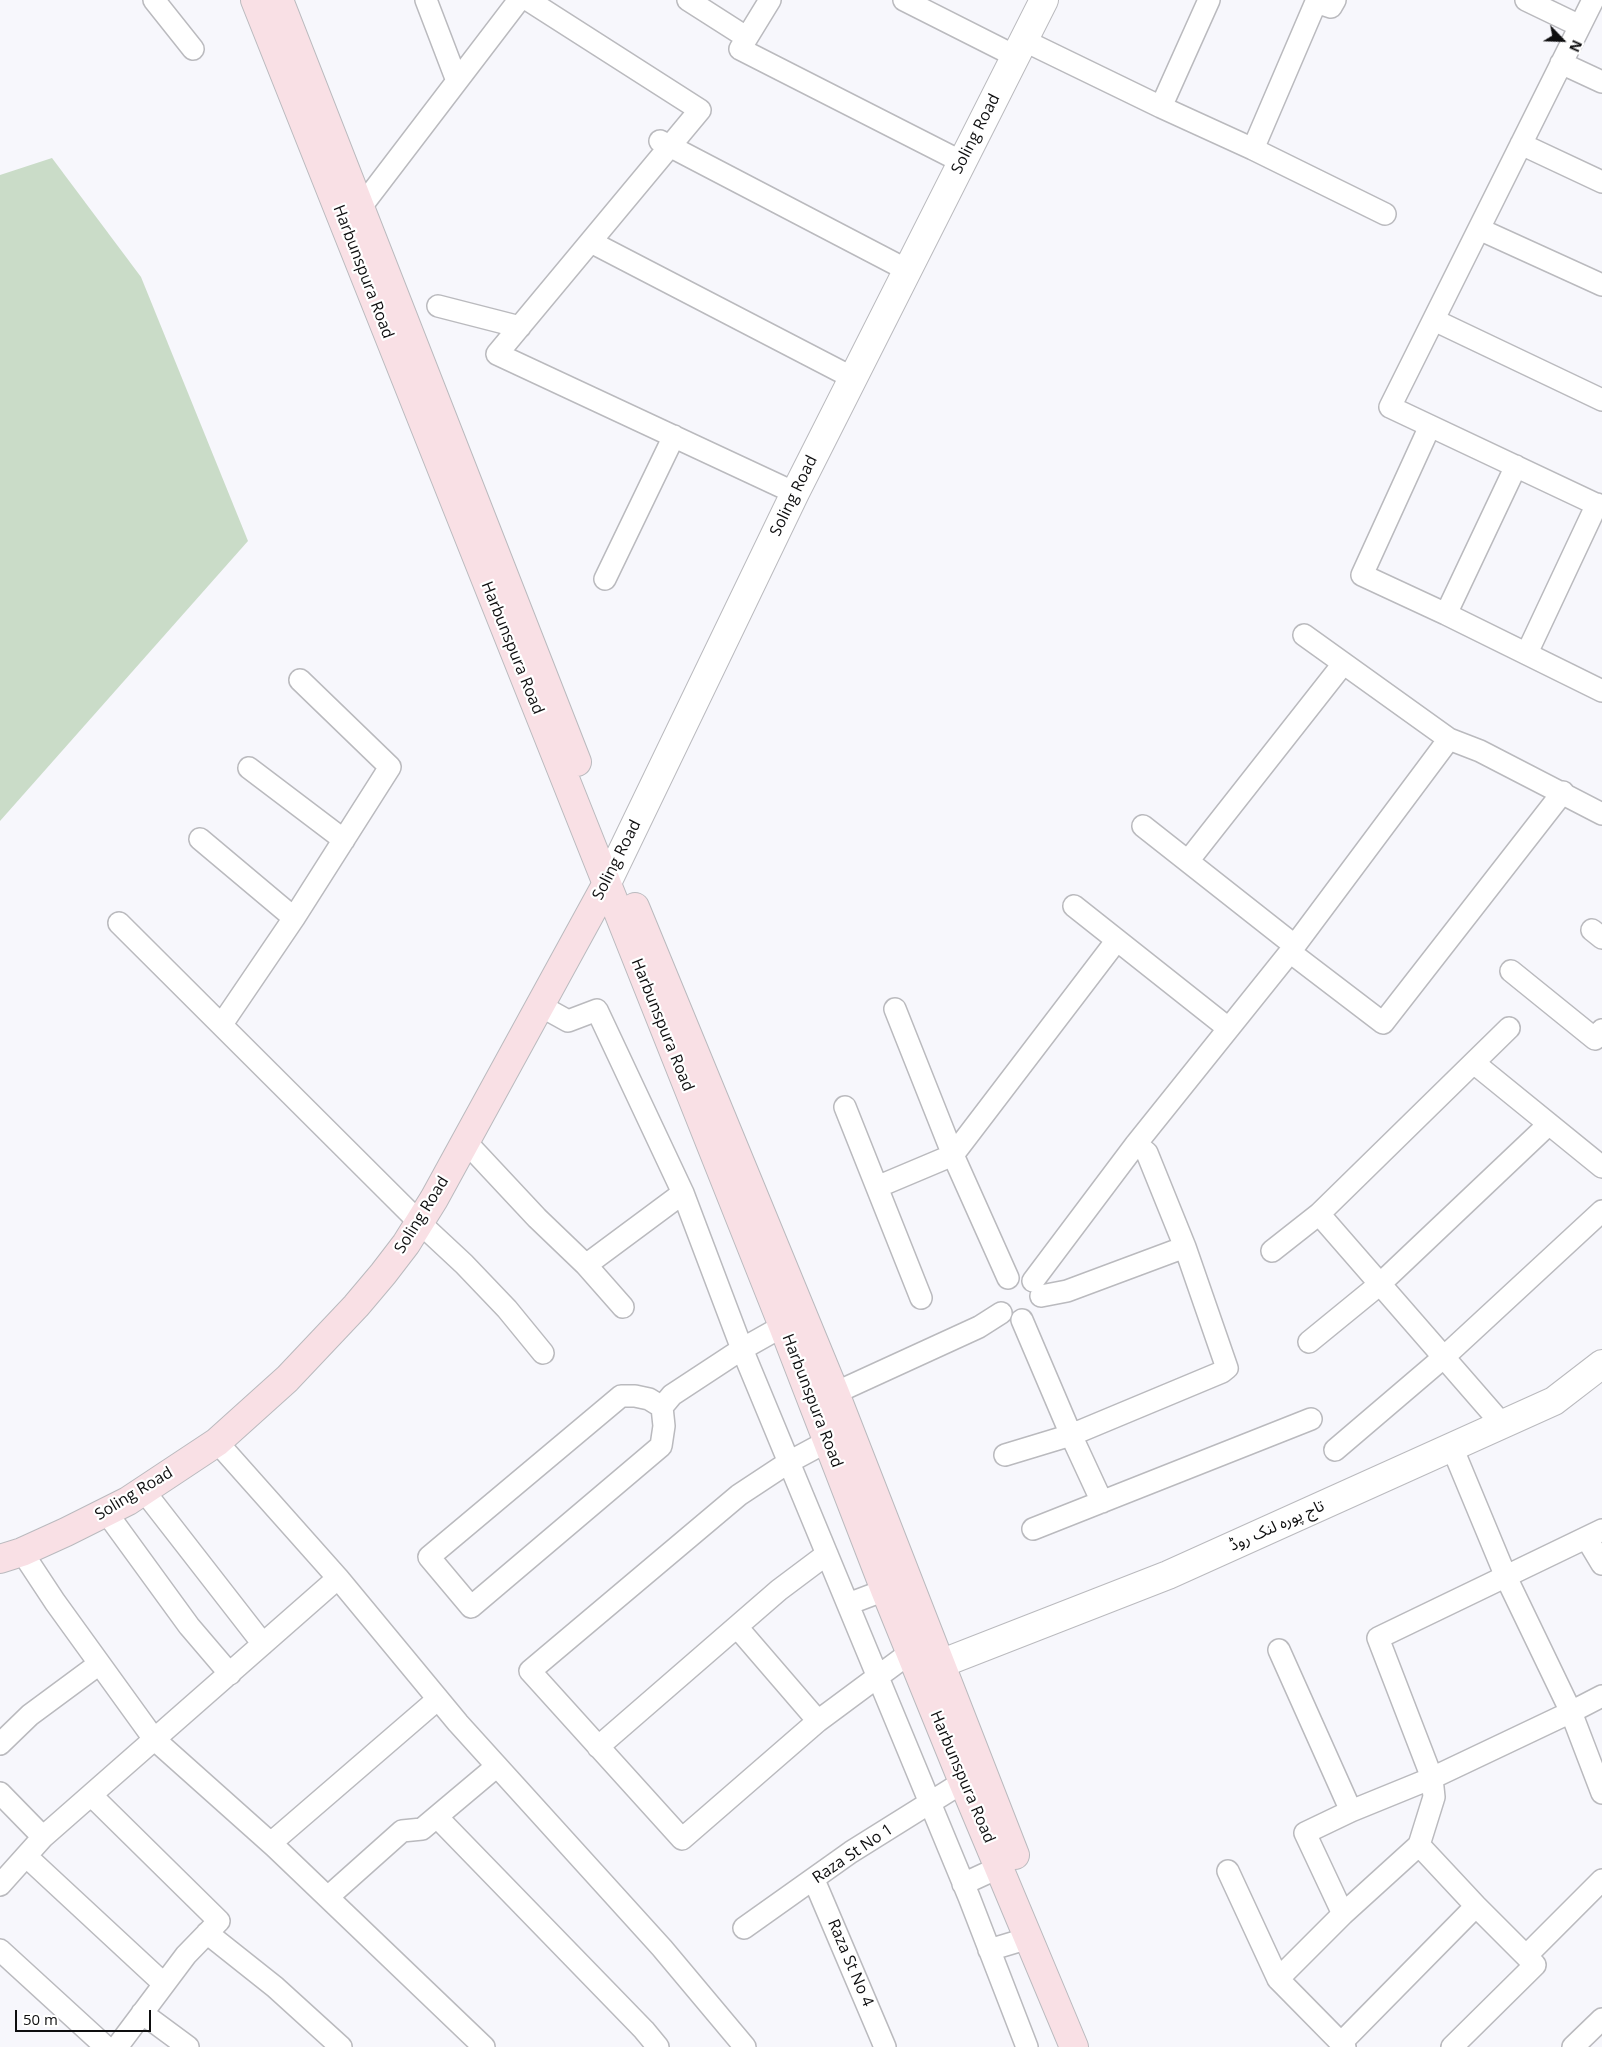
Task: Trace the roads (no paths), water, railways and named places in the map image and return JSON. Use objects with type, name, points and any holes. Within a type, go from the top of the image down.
[{"type":"main road","name":"Harbunspura Road","points":[[255,0],[611,873],[835,1393],[940,1664],[1000,1866],[1074,2047]]},
{"type":"main road","name":"Harbunspura Road","points":[[279,0],[361,207],[611,873],[783,1326],[886,1590],[911,1652],[973,1778],[1093,2047]]},
{"type":"main road","name":"Soling Road","points":[[11,1556],[106,1512],[144,1491],[217,1442],[263,1402],[324,1341],[383,1274],[420,1223],[611,873]]},
{"type":"street","points":[[154,0],[193,49]]},
{"type":"street","points":[[426,0],[458,81]]},
{"type":"street","points":[[361,207],[519,0]]},
{"type":"street","points":[[528,0],[700,110],[665,144],[591,242],[497,354],[795,493]]},
{"type":"street","points":[[688,0],[746,37]]},
{"type":"street","points":[[770,0],[740,47],[743,51],[962,162]]},
{"type":"street","points":[[904,0],[1161,107],[1253,149],[1385,214]]},
{"type":"street","name":"Soling Road","points":[[611,873],[795,493],[1044,0]]},
{"type":"street","points":[[1161,107],[1209,0]]},
{"type":"street","points":[[1253,149],[1316,2],[1331,7],[1335,0]]},
{"type":"street","points":[[1526,0],[1580,26]]},
{"type":"street","points":[[1527,653],[1600,506],[1390,407],[1593,0]]},
{"type":"street","points":[[1562,63],[1602,82]]},
{"type":"street","points":[[665,144],[907,270]]},
{"type":"street","points":[[1521,144],[1602,182]]},
{"type":"street","points":[[1479,229],[1602,285]]},
{"type":"street","points":[[591,242],[853,378]]},
{"type":"street","points":[[438,306],[520,327]]},
{"type":"street","points":[[1434,320],[1602,400]]},
{"type":"street","points":[[1430,426],[1362,575],[1527,653],[1602,691]]},
{"type":"street","points":[[605,579],[674,436]]},
{"type":"street","points":[[1446,614],[1516,466]]},
{"type":"street","points":[[1304,635],[1449,739],[1480,751],[1563,792],[1602,814]]},
{"type":"street","points":[[1188,861],[1343,664]]},
{"type":"street","points":[[222,1024],[294,918],[390,768],[300,680]]},
{"type":"street","points":[[1185,1247],[1067,1291],[1037,1289],[1026,1277],[1017,1275],[1008,1278],[1000,1285],[996,1294],[996,1304],[1001,1313],[1008,1318],[1022,1320],[1029,1318],[1038,1307],[1037,1289],[1136,1144],[1292,948],[1449,739]]},
{"type":"street","points":[[249,768],[344,840]]},
{"type":"street","points":[[1143,826],[1383,1023],[1563,792]]},
{"type":"street","points":[[200,839],[294,918]]},
{"type":"street","points":[[1074,906],[1228,1028]]},
{"type":"street","points":[[119,923],[420,1223],[464,1264],[507,1309],[543,1353]]},
{"type":"street","points":[[877,1187],[953,1154],[1117,940]]},
{"type":"street","points":[[1510,971],[1595,1039],[1602,1030]]},
{"type":"street","points":[[539,1005],[568,1021],[597,1010],[683,1193],[742,1349],[963,1884],[1027,2047]]},
{"type":"street","points":[[895,1009],[953,1154],[1008,1278]]},
{"type":"street","points":[[1272,1251],[1319,1214],[1509,1028]]},
{"type":"street","points":[[1474,1063],[1602,1167]]},
{"type":"street","points":[[845,1107],[921,1298]]},
{"type":"street","points":[[1309,1342],[1380,1284],[1549,1124]]},
{"type":"street","points":[[465,1142],[537,1218],[586,1265],[623,1307]]},
{"type":"street","points":[[1005,1455],[1071,1435],[1222,1372],[1227,1368],[1185,1247],[1147,1153],[1136,1144]]},
{"type":"street","points":[[586,1265],[683,1193]]},
{"type":"street","points":[[1335,1450],[1444,1357],[1602,1211]]},
{"type":"street","points":[[1319,1214],[1502,1424]]},
{"type":"street","points":[[835,1393],[979,1327],[1001,1313]]},
{"type":"street","points":[[1022,1320],[1102,1502]]},
{"type":"street","points":[[662,1407],[649,1399],[621,1396],[429,1557],[471,1607],[661,1446],[664,1426],[662,1407],[672,1395],[742,1349],[783,1326]]},
{"type":"street","name":"تاج پورہ لنک روڈ","points":[[940,1664],[1168,1575],[1554,1401],[1600,1369]]},
{"type":"street","points":[[1033,1529],[1311,1419]]},
{"type":"street","points":[[828,1441],[789,1462],[739,1495],[530,1671],[682,1839],[818,1721],[911,1652]]},
{"type":"street","points":[[217,1442],[338,1578],[438,1699],[662,1948],[744,2047]]},
{"type":"street","points":[[1452,1447],[1506,1577],[1572,1712],[1602,1793]]},
{"type":"street","points":[[144,1491],[263,1644]]},
{"type":"street","points":[[106,1512],[189,1626],[230,1674]]},
{"type":"street","points":[[1278,1979],[1343,1914],[1419,1845],[1434,1797],[1432,1778],[1378,1638],[1594,1534],[1602,1564]]},
{"type":"street","points":[[598,1746],[779,1590],[827,1554]]},
{"type":"street","points":[[11,1556],[99,1664],[154,1739],[271,1843],[484,2047]]},
{"type":"street","points":[[0,1885],[43,1837],[338,1578]]},
{"type":"street","points":[[848,1604],[886,1590]]},
{"type":"street","points":[[737,1627],[818,1721]]},
{"type":"street","points":[[1279,1650],[1351,1811]]},
{"type":"street","points":[[0,1744],[30,1715],[99,1664]]},
{"type":"street","points":[[1343,1914],[1305,1833],[1351,1811],[1432,1778],[1602,1696]]},
{"type":"street","points":[[271,1843],[438,1699]]},
{"type":"street","points":[[328,1897],[402,1831],[422,1829],[497,1766]]},
{"type":"street","name":"Raza St No 1","points":[[744,1928],[814,1880],[850,1852],[973,1778]]},
{"type":"street","points":[[0,1793],[43,1837]]},
{"type":"street","points":[[91,1795],[219,1921],[186,1955],[117,2047]]},
{"type":"street","points":[[437,1817],[644,2030],[658,2047]]},
{"type":"street","points":[[1419,1845],[1535,1965],[1452,2047]]},
{"type":"street","points":[[26,1856],[164,1984]]},
{"type":"street","points":[[963,1884],[1000,1866]]},
{"type":"street","points":[[1228,1870],[1278,1979],[1343,2045],[1476,1906]]},
{"type":"street","name":"Raza St No 4","points":[[814,1880],[885,2047]]},
{"type":"street","points":[[1526,1956],[1602,1880]]},
{"type":"street","points":[[208,1933],[275,1987],[340,2047]]},
{"type":"street","points":[[989,1950],[1029,1938]]},
{"type":"street","points":[[0,1950],[106,2047]]},
{"type":"street","points":[[142,2013],[188,2047]]},
{"type":"street","points":[[1573,2047],[1602,2019]]}]
